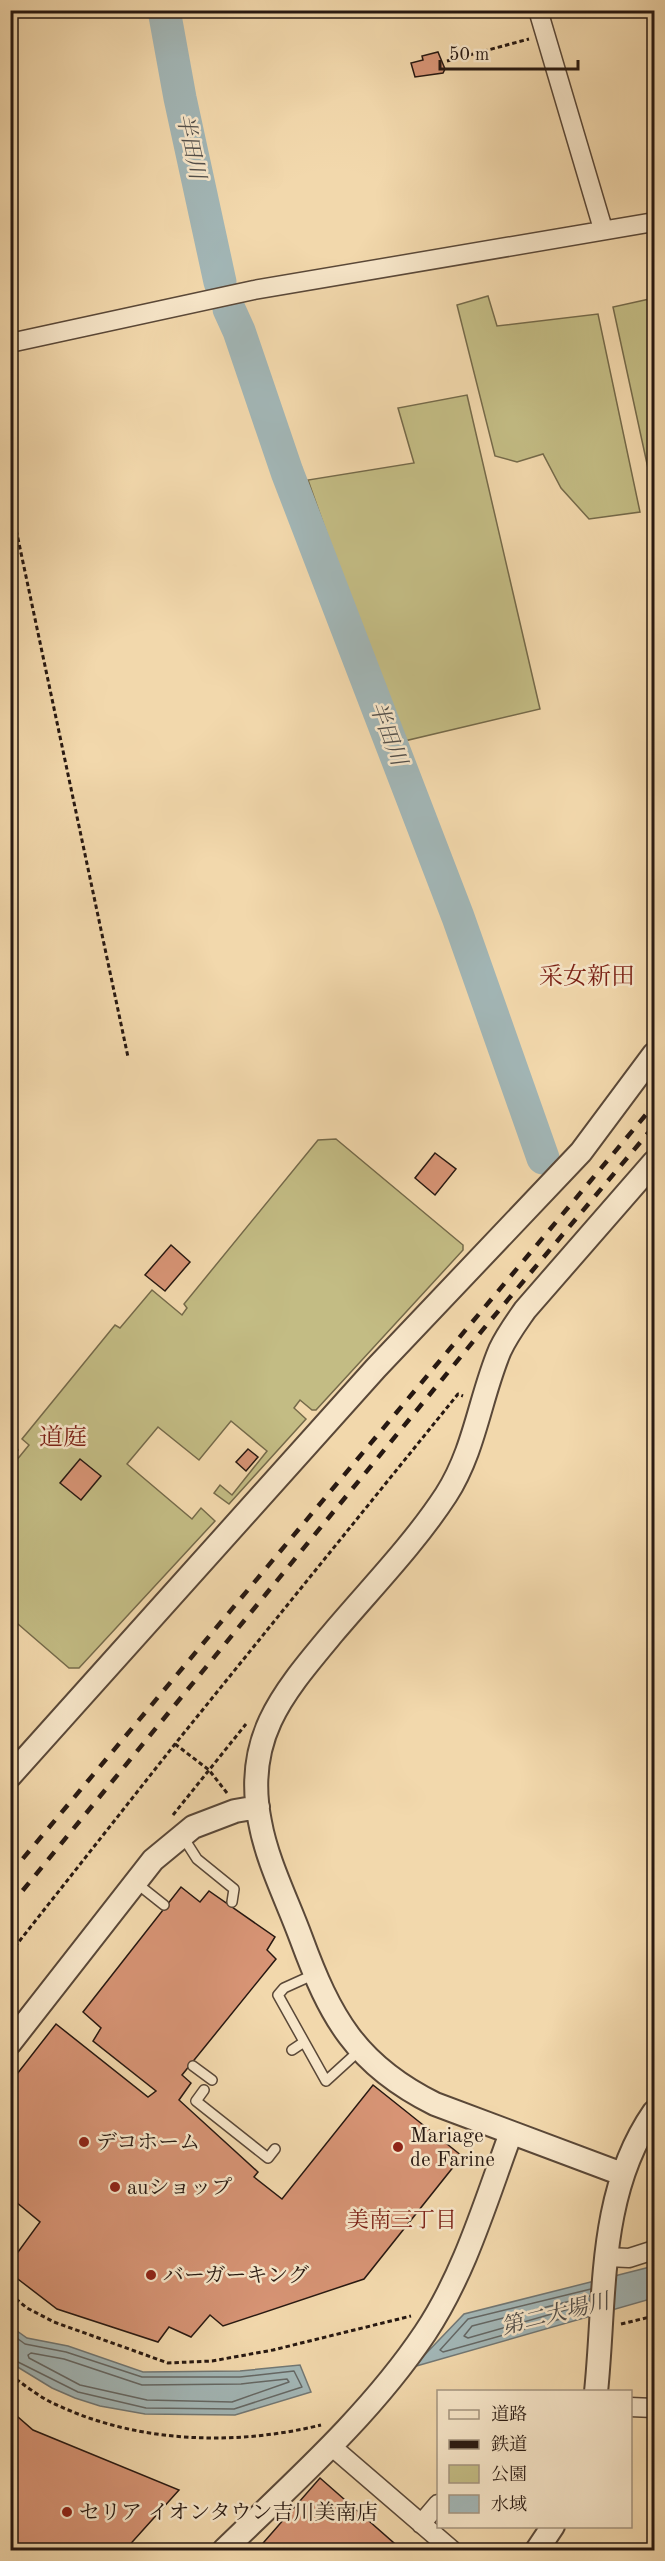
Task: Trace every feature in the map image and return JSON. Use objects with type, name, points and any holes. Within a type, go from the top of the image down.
[{"type":"street","points":[[538,10],[603,229]]},
{"type":"street","points":[[10,343],[254,290],[654,222]]},
{"type":"street","points":[[10,1776],[376,1368],[581,1152],[654,1054]]},
{"type":"street","points":[[622,2174],[414,2094],[379,2069],[360,2050],[340,2026],[315,1974],[271,1859],[260,1823],[258,1758],[273,1712],[284,1693],[446,1494],[472,1439],[500,1350],[514,1326],[654,1162]]},
{"type":"street","points":[[10,2043],[153,1860],[182,1835],[215,1817],[258,1807]]},
{"type":"street","points":[[596,2390],[611,2325],[606,2263],[611,2216],[622,2174],[631,2151],[654,2112]]},
{"type":"street","points":[[224,2550],[329,2435],[397,2372],[438,2310],[460,2269],[511,2133]]},
{"type":"street","points":[[606,2263],[654,2250]]},
{"type":"street","points":[[632,2407],[654,2408]]},
{"type":"street","points":[[329,2435],[421,2524],[452,2550]]},
{"type":"street","points":[[421,2524],[437,2505]]},
{"type":"street","points":[[537,2550],[552,2528]]},
{"type":"lane","points":[[182,1835],[197,1860],[234,1889],[232,1902]]},
{"type":"lane","points":[[135,1882],[164,1905]]},
{"type":"lane","points":[[315,1974],[284,1989],[278,1995],[326,2081],[360,2050]]},
{"type":"lane","points":[[292,2050],[304,2042]]},
{"type":"lane","points":[[193,2066],[212,2080]]},
{"type":"lane","points":[[204,2090],[196,2101],[268,2158],[275,2149]]},
{"type":"path","points":[[447,61],[546,34]]},
{"type":"path","points":[[10,501],[128,1057]]},
{"type":"path","points":[[10,1953],[458,1394],[471,1398]]},
{"type":"path","points":[[10,1432],[17,1450],[10,1458]]},
{"type":"path","points":[[176,1745],[203,1765],[230,1796]]},
{"type":"path","points":[[10,2294],[27,2308],[54,2322],[168,2363],[212,2361],[273,2350],[438,2310]]},
{"type":"path","points":[[611,2325],[654,2316]]},
{"type":"path","points":[[10,2375],[55,2405],[104,2424],[184,2439],[287,2434],[329,2435]]},
{"type":"green space","points":[[488,296],[497,326],[598,314],[640,512],[589,519],[561,488],[543,454],[517,462],[495,456],[457,305]]},
{"type":"green space","points":[[654,298],[654,496],[613,307]]},
{"type":"green space","points":[[467,395],[540,709],[400,742],[308,480],[414,463],[398,408]]},
{"type":"green space","points":[[336,1139],[463,1245],[463,1250],[316,1410],[312,1410],[300,1400],[294,1408],[306,1419],[229,1504],[214,1493],[220,1485],[232,1495],[267,1451],[231,1421],[199,1460],[158,1427],[127,1464],[192,1519],[201,1508],[215,1521],[79,1668],[69,1668],[11,1618],[11,1467],[29,1445],[22,1439],[115,1325],[120,1328],[152,1290],[182,1315],[187,1308],[184,1304],[318,1140]]},
{"type":"water","name":"第二大場川","points":[[654,2266],[654,2298],[413,2367],[464,2314]]},
{"type":"water","points":[[10,2326],[27,2338],[68,2346],[143,2372],[240,2371],[300,2365],[311,2392],[235,2415],[145,2414],[100,2406],[52,2388],[11,2363]]},
{"type":"building","points":[[438,52],[445,69],[443,73],[415,77],[411,63],[423,60],[422,56]]},
{"type":"building","points":[[435,1153],[456,1169],[435,1195],[415,1178]]},
{"type":"building","points":[[171,1245],[190,1262],[165,1291],[145,1275]]},
{"type":"building","points":[[248,1449],[258,1457],[246,1471],[236,1462]]},
{"type":"building","points":[[80,1459],[101,1476],[81,1500],[60,1483]]},
{"type":"building","points":[[181,1887],[200,1902],[209,1891],[275,1937],[267,1950],[276,1959],[182,2075],[191,2083],[179,2100],[258,2172],[254,2177],[282,2199],[373,2085],[462,2156],[364,2279],[223,2326],[210,2315],[191,2337],[169,2327],[158,2342],[57,2309],[10,2273],[10,2263],[40,2222],[10,2197],[10,2083],[56,2024],[148,2097],[156,2091],[93,2041],[101,2028],[83,2012]]},
{"type":"building","points":[[10,2410],[33,2430],[179,2490],[125,2550],[10,2550]]},
{"type":"building","points":[[320,2478],[402,2550],[257,2550]]},
{"type":"waterway","name":"半田川","points":[[164,10],[180,98],[220,282]]},
{"type":"waterway","name":"半田川","points":[[229,309],[239,331],[287,472],[458,917],[543,1158]]},
{"type":"railway","points":[[10,1874],[654,1105]]},
{"type":"railway","points":[[10,1906],[490,1321],[654,1126]]},
{"type":"place","name":"デコホーム","points":[[84,2142]]},
{"type":"place","name":"Mariage de Farine","points":[[398,2147]]},
{"type":"place","name":"auショップ","points":[[115,2187]]},
{"type":"place","name":"バーガーキング","points":[[151,2275]]},
{"type":"place","name":"セリア イオンタウン吉川美南店","points":[[67,2512]]},
{"type":"district","name":"采女新田","points":[[587,976]]},
{"type":"district","name":"道庭","points":[[63,1437]]},
{"type":"district","name":"美南三丁目","points":[[402,2219]]}]
